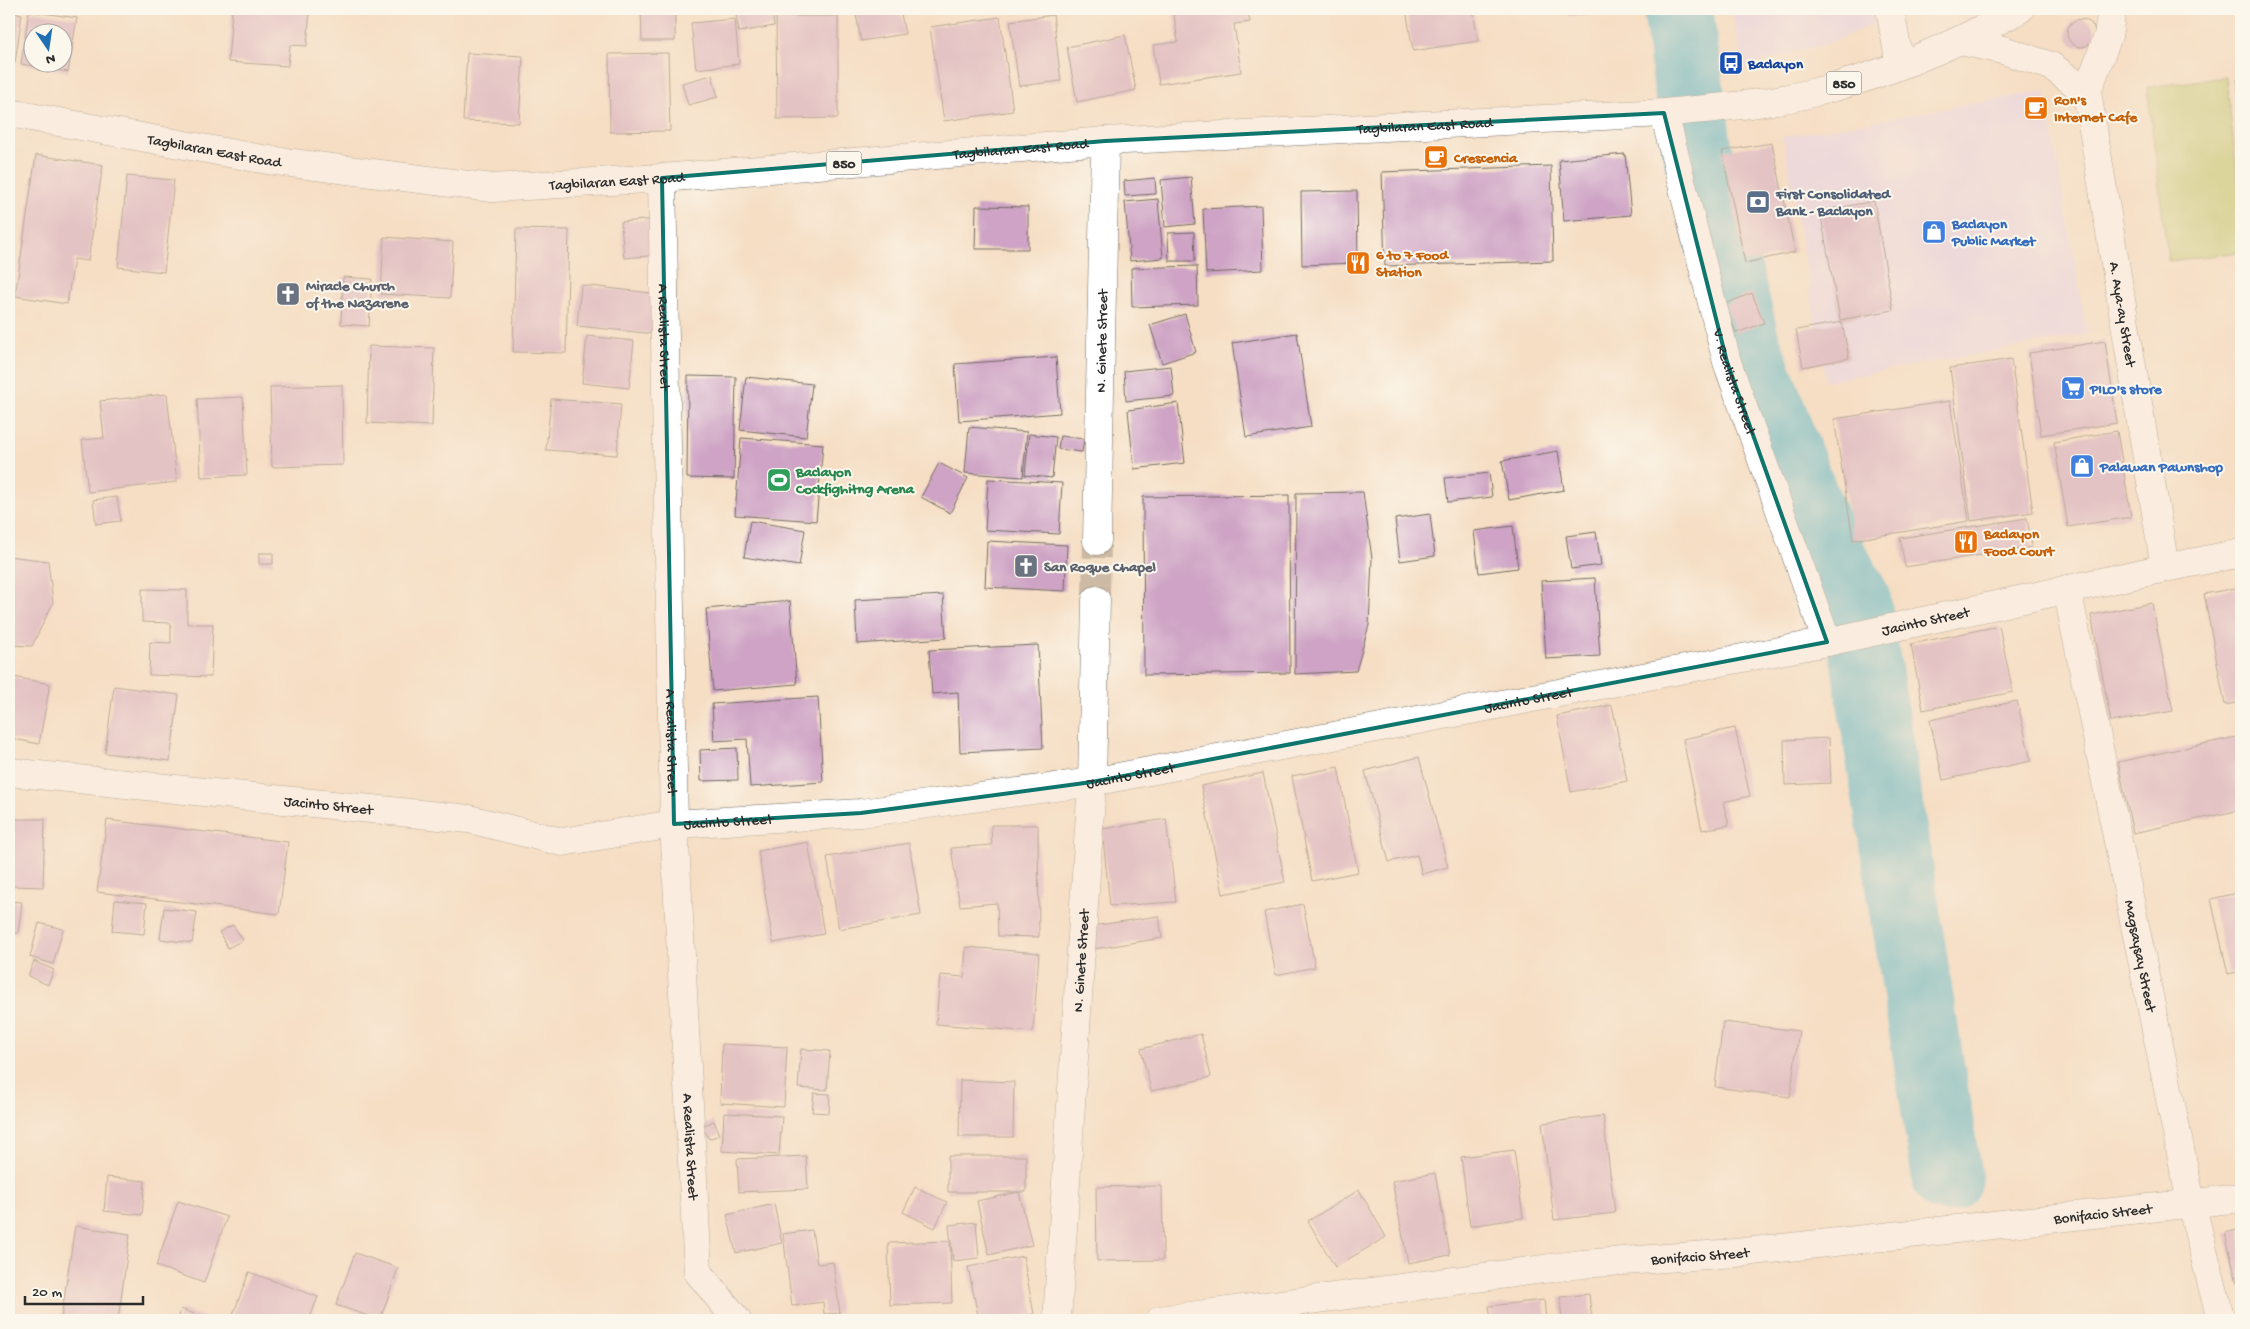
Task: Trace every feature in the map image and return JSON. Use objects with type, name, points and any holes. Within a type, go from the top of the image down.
[{"type":"street","points":[[1890,9],[1900,65]]},
{"type":"street","name":"Tagbilaran East Road","points":[[9,113],[268,160],[492,188],[662,178],[1105,141],[1674,112],[1723,107],[1807,94],[1900,65],[1961,41],[1991,17],[2020,9]]},
{"type":"street","name":"A. Aya-ay Street","points":[[2112,9],[2108,36],[2087,92],[2165,568]]},
{"type":"street","points":[[1961,41],[2003,50],[2051,66],[2087,92]]},
{"type":"street","name":"V. Realista Street","points":[[1674,112],[1728,362],[1838,640]]},
{"type":"street","name":"N. Ginete Street","points":[[1097,541],[1105,141]]},
{"type":"street","name":"A Realista Street","points":[[662,178],[674,824],[698,1272],[737,1320]]},
{"type":"street","name":"Jacinto Street","points":[[9,772],[469,819],[562,842],[674,824],[862,813],[1092,782],[1838,640],[2067,589],[2241,553]]},
{"type":"street","name":"Magsaysay Street","points":[[2067,589],[2191,1203],[2221,1320]]},
{"type":"street","name":"N. Ginete Street","points":[[1057,1320],[1092,782],[1096,600]]},
{"type":"street","name":"Bonifacio Street","points":[[1160,1320],[1582,1264],[1735,1253],[2241,1198]]},
{"type":"highlighted area","points":[[1664,113],[1727,362],[1827,642],[1092,782],[861,813],[674,824],[662,178],[1105,141]]},
{"type":"shaded area","points":[[1731,9],[1908,9],[1828,43],[1744,67]]},
{"type":"shaded area","name":"Baclayon Public Market","points":[[2045,91],[2087,334],[1826,381],[1783,137]]},
{"type":"green space","points":[[2226,77],[2241,206],[2241,252],[2168,261],[2147,87]]},
{"type":"building","points":[[232,9],[310,9],[307,46],[290,45],[288,66],[228,62]]},
{"type":"building","points":[[641,9],[675,9],[675,41],[642,41]]},
{"type":"building","points":[[735,9],[772,9],[774,26],[739,32]]},
{"type":"building","points":[[855,9],[900,9],[905,34],[861,41]]},
{"type":"building","points":[[1173,9],[1247,9],[1250,22],[1234,24],[1241,72],[1159,84],[1153,45],[1178,42]]},
{"type":"building","points":[[1406,9],[1473,9],[1478,41],[1413,51]]},
{"type":"building","points":[[1567,9],[1612,9],[1612,10],[1568,16]]},
{"type":"building","points":[[1747,9],[1766,9],[1749,15]]},
{"type":"building","points":[[29,11],[77,18],[72,48],[72,22],[27,22]]},
{"type":"building","points":[[9,12],[22,14],[15,63],[9,62]]},
{"type":"building","points":[[1053,15],[1061,81],[1019,86],[1010,21]]},
{"type":"building","points":[[776,16],[838,16],[838,118],[777,119]]},
{"type":"building","points":[[1000,17],[1013,111],[944,121],[930,27]]},
{"type":"building","points":[[735,19],[739,64],[696,69],[691,23]]},
{"type":"building","points":[[2081,19],[2091,23],[2095,33],[2091,43],[2081,47],[2071,43],[2067,33],[2071,23]]},
{"type":"building","points":[[1125,35],[1136,90],[1077,102],[1067,47]]},
{"type":"building","points":[[467,53],[523,56],[519,123],[463,121]]},
{"type":"building","points":[[668,53],[670,131],[610,132],[609,54]]},
{"type":"building","points":[[712,75],[718,97],[688,105],[682,83]]},
{"type":"building","points":[[2237,79],[2241,79],[2241,106],[2240,106]]},
{"type":"building","name":"First Consolidated Bank - Baclayon","points":[[1772,143],[1795,252],[1745,263],[1722,151]]},
{"type":"building","points":[[1625,154],[1631,215],[1564,221],[1559,160]]},
{"type":"building","points":[[36,155],[103,165],[88,261],[74,259],[67,304],[15,296]]},
{"type":"building","points":[[1551,166],[1553,261],[1385,266],[1382,172]]},
{"type":"building","points":[[127,176],[174,180],[164,272],[118,267]]},
{"type":"building","points":[[1191,177],[1195,224],[1165,227],[1161,180]]},
{"type":"building","points":[[1155,178],[1156,194],[1125,196],[1124,181]]},
{"type":"building","points":[[1357,191],[1358,263],[1302,265],[1301,192]]},
{"type":"building","points":[[1158,199],[1163,258],[1130,261],[1125,202]]},
{"type":"building","points":[[1874,201],[1893,310],[1840,320],[1820,211]]},
{"type":"building","points":[[976,206],[1028,207],[1028,249],[975,249]]},
{"type":"building","points":[[1261,206],[1263,270],[1206,273],[1203,209]]},
{"type":"building","points":[[657,219],[660,255],[624,258],[621,222]]},
{"type":"building","points":[[516,229],[569,230],[566,353],[513,352]]},
{"type":"building","points":[[1194,232],[1195,261],[1169,261],[1168,233]]},
{"type":"building","points":[[384,237],[453,242],[450,298],[381,294]]},
{"type":"building","points":[[1197,266],[1198,305],[1132,307],[1131,268]]},
{"type":"building","points":[[343,277],[372,279],[369,326],[341,324]]},
{"type":"building","points":[[581,285],[660,294],[655,334],[577,326]]},
{"type":"building","points":[[1752,293],[1764,323],[1736,333],[1725,304]]},
{"type":"building","points":[[1185,314],[1196,352],[1162,363],[1150,325]]},
{"type":"building","points":[[1842,322],[1849,358],[1803,367],[1796,330]]},
{"type":"building","points":[[1297,333],[1311,427],[1246,437],[1232,343]]},
{"type":"building","points":[[587,336],[634,341],[629,388],[582,383]]},
{"type":"building","points":[[2105,341],[2117,423],[2041,435],[2029,353]]},
{"type":"building","points":[[369,346],[434,348],[432,426],[367,423]]},
{"type":"building","points":[[1056,357],[1060,413],[959,421],[955,364]]},
{"type":"building","points":[[2011,359],[2033,512],[1971,521],[1950,368]]},
{"type":"building","points":[[1171,366],[1174,396],[1126,401],[1124,371]]},
{"type":"building","points":[[688,376],[736,377],[734,479],[687,478]]},
{"type":"building","points":[[746,377],[812,384],[806,437],[740,430]]},
{"type":"building","points":[[342,385],[343,465],[272,467],[270,387]]},
{"type":"building","points":[[167,394],[177,482],[88,492],[82,440],[104,438],[100,401]]},
{"type":"building","points":[[243,397],[247,475],[201,477],[197,399]]},
{"type":"building","points":[[551,399],[621,404],[617,455],[546,450]]},
{"type":"building","points":[[1950,401],[1969,521],[1853,540],[1834,419]]},
{"type":"building","points":[[1178,403],[1185,463],[1134,469],[1128,410]]},
{"type":"building","points":[[969,427],[1027,432],[1023,477],[965,473]]},
{"type":"building","points":[[2117,431],[2131,517],[2068,527],[2054,442]]},
{"type":"building","points":[[1029,434],[1056,437],[1052,478],[1025,475]]},
{"type":"building","points":[[1060,436],[1084,439],[1082,452],[1058,449]]},
{"type":"building","name":"Baclayon Cockfighitng Arena","points":[[741,438],[823,444],[816,521],[735,515]]},
{"type":"building","points":[[1558,451],[1564,490],[1509,500],[1502,461]]},
{"type":"building","points":[[939,463],[968,478],[950,513],[921,497]]},
{"type":"building","points":[[1489,473],[1492,497],[1448,502],[1445,478]]},
{"type":"building","points":[[988,479],[1062,483],[1059,534],[985,530]]},
{"type":"building","points":[[1363,492],[1372,559],[1369,625],[1356,671],[1295,674],[1296,493]]},
{"type":"building","points":[[1289,495],[1290,673],[1144,675],[1143,497]]},
{"type":"building","points":[[117,497],[121,521],[96,524],[93,500]]},
{"type":"building","points":[[1430,514],[1435,556],[1400,561],[1395,519]]},
{"type":"building","name":"Baclayon Food Court","points":[[2027,518],[2032,547],[1905,567],[1900,538]]},
{"type":"building","points":[[750,521],[805,530],[799,566],[744,557]]},
{"type":"building","points":[[1513,526],[1518,568],[1479,573],[1474,531]]},
{"type":"building","points":[[1596,532],[1601,565],[1571,569],[1566,536]]},
{"type":"building","name":"San Roque Chapel","points":[[987,541],[1067,545],[1065,591],[985,587]]},
{"type":"building","points":[[259,553],[273,553],[273,564],[259,564]]},
{"type":"building","points":[[9,556],[48,561],[53,603],[32,646],[9,645]]},
{"type":"building","points":[[1595,578],[1600,656],[1546,659],[1541,581]]},
{"type":"building","points":[[2241,587],[2241,702],[2225,705],[2204,594]]},
{"type":"building","points":[[142,589],[187,590],[187,624],[213,624],[211,677],[149,675],[150,642],[171,643],[171,623],[142,622]]},
{"type":"building","points":[[943,595],[946,638],[857,644],[855,600]]},
{"type":"building","points":[[790,601],[797,684],[713,691],[706,609]]},
{"type":"building","points":[[2152,603],[2173,711],[2111,722],[2091,615]]},
{"type":"building","points":[[1999,626],[2013,692],[1923,710],[1911,644]]},
{"type":"building","points":[[1038,645],[1043,748],[960,752],[958,692],[932,694],[929,650]]},
{"type":"building","points":[[14,677],[50,684],[39,744],[9,738],[9,706]]},
{"type":"building","points":[[114,686],[179,695],[170,761],[105,753]]},
{"type":"building","points":[[818,697],[823,782],[750,787],[747,739],[714,741],[712,704]]},
{"type":"building","points":[[2017,701],[2031,761],[1943,780],[1930,720]]},
{"type":"building","points":[[1612,705],[1627,781],[1571,792],[1557,716]]},
{"type":"building","points":[[1735,728],[1750,796],[1723,802],[1729,825],[1702,830],[1683,739]]},
{"type":"building","points":[[2241,736],[2241,810],[2133,833],[2118,762]]},
{"type":"building","points":[[1829,738],[1831,783],[1785,785],[1784,740]]},
{"type":"building","points":[[737,748],[738,780],[701,781],[700,750]]},
{"type":"building","points":[[1419,757],[1448,867],[1422,874],[1417,855],[1389,862],[1365,771]]},
{"type":"building","points":[[1338,767],[1358,872],[1312,881],[1292,776]]},
{"type":"building","points":[[1263,773],[1285,882],[1223,894],[1201,786]]},
{"type":"building","points":[[13,819],[45,819],[43,887],[11,886]]},
{"type":"building","points":[[1166,819],[1176,902],[1110,906],[1102,829]]},
{"type":"building","points":[[107,820],[288,842],[279,914],[97,892]]},
{"type":"building","points":[[991,825],[1038,825],[1039,937],[998,936],[997,903],[960,906],[951,848],[992,845]]},
{"type":"building","points":[[808,842],[824,934],[773,943],[758,851]]},
{"type":"building","points":[[909,843],[921,915],[839,929],[827,857]]},
{"type":"building","points":[[2241,892],[2241,971],[2228,974],[2211,899]]},
{"type":"building","points":[[115,900],[147,903],[144,934],[112,931]]},
{"type":"building","points":[[9,901],[22,902],[18,933],[9,932]]},
{"type":"building","points":[[1303,904],[1315,967],[1276,975],[1264,912]]},
{"type":"building","points":[[164,908],[197,912],[192,943],[160,939]]},
{"type":"building","points":[[1159,916],[1162,938],[1088,950],[1085,927]]},
{"type":"building","points":[[39,923],[63,929],[53,964],[30,957]]},
{"type":"building","points":[[233,925],[243,940],[228,948],[219,932]]},
{"type":"building","points":[[966,947],[1039,953],[1033,1032],[936,1024],[940,975],[964,977]]},
{"type":"building","points":[[34,961],[54,970],[48,985],[28,976]]},
{"type":"building","points":[[1723,1022],[1799,1031],[1790,1097],[1715,1087]]},
{"type":"building","points":[[1201,1034],[1211,1077],[1151,1091],[1141,1049]]},
{"type":"building","points":[[722,1044],[787,1047],[784,1107],[720,1103]]},
{"type":"building","points":[[801,1049],[830,1051],[827,1090],[798,1088]]},
{"type":"building","points":[[960,1080],[1014,1082],[1013,1137],[959,1137]]},
{"type":"building","points":[[814,1093],[830,1094],[829,1113],[812,1112]]},
{"type":"building","points":[[724,1113],[782,1116],[779,1155],[722,1151]]},
{"type":"building","points":[[1603,1116],[1615,1213],[1554,1220],[1542,1123]]},
{"type":"building","points":[[714,1121],[719,1135],[709,1139],[702,1126]]},
{"type":"building","points":[[1514,1150],[1523,1218],[1470,1226],[1461,1157]]},
{"type":"building","points":[[806,1156],[808,1189],[739,1192],[737,1159]]},
{"type":"building","points":[[948,1156],[1026,1156],[1026,1192],[948,1192]]},
{"type":"building","points":[[1435,1173],[1450,1255],[1408,1263],[1392,1181]]},
{"type":"building","points":[[107,1177],[145,1181],[142,1215],[104,1211]]},
{"type":"building","points":[[1162,1186],[1163,1260],[1097,1261],[1096,1187]]},
{"type":"building","points":[[915,1187],[947,1202],[935,1228],[903,1212]]},
{"type":"building","points":[[1359,1190],[1386,1237],[1335,1267],[1308,1221]]},
{"type":"building","points":[[1019,1192],[1032,1245],[989,1255],[977,1201]]},
{"type":"building","points":[[178,1201],[227,1217],[204,1283],[156,1266]]},
{"type":"building","points":[[774,1204],[782,1243],[736,1253],[727,1215]]},
{"type":"building","points":[[976,1222],[979,1258],[953,1261],[949,1225]]},
{"type":"building","points":[[75,1226],[130,1234],[118,1320],[61,1318]]},
{"type":"building","points":[[2241,1229],[2241,1282],[2237,1283],[2225,1233]]},
{"type":"building","points":[[812,1230],[817,1264],[833,1262],[840,1313],[824,1314],[823,1302],[792,1306],[783,1234]]},
{"type":"building","points":[[950,1241],[952,1303],[890,1305],[888,1243]]},
{"type":"building","points":[[355,1253],[398,1268],[380,1320],[336,1305]]},
{"type":"building","points":[[1023,1256],[1034,1314],[999,1320],[979,1320],[968,1267]]},
{"type":"building","points":[[249,1272],[318,1297],[309,1320],[231,1320]]},
{"type":"building","points":[[1589,1294],[1592,1320],[1562,1320],[1560,1297]]},
{"type":"building","points":[[1544,1300],[1546,1320],[1491,1320],[1489,1306]]},
{"type":"building","points":[[181,1309],[211,1320],[178,1320]]},
{"type":"waterway","points":[[1678,9],[1697,147],[1745,343],[1798,483],[1823,541],[1856,600],[1947,1178]]},
{"type":"tunnel","points":[[1096,600],[1097,541]]},
{"type":"place","name":"Baclayon","points":[[1731,63]]},
{"type":"place","name":"Ron's Internet Cafe","points":[[2036,108]]},
{"type":"place","name":"Crescencia","points":[[1436,157]]},
{"type":"place","name":"First Consolidated Bank - Baclayon","points":[[1758,202]]},
{"type":"place","name":"Baclayon Public Market","points":[[1934,232]]},
{"type":"place","name":"6 to 7 Food Station","points":[[1358,263]]},
{"type":"place","name":"Miracle Church of the Nazarene","points":[[288,294]]},
{"type":"place","name":"PILO's store","points":[[2073,388]]},
{"type":"place","name":"Palawan Pawnshop","points":[[2082,466]]},
{"type":"place","name":"Baclayon Cockfighitng Arena","points":[[779,480]]},
{"type":"place","name":"Baclayon Food Court","points":[[1966,542]]},
{"type":"place","name":"San Roque Chapel","points":[[1026,566]]}]
